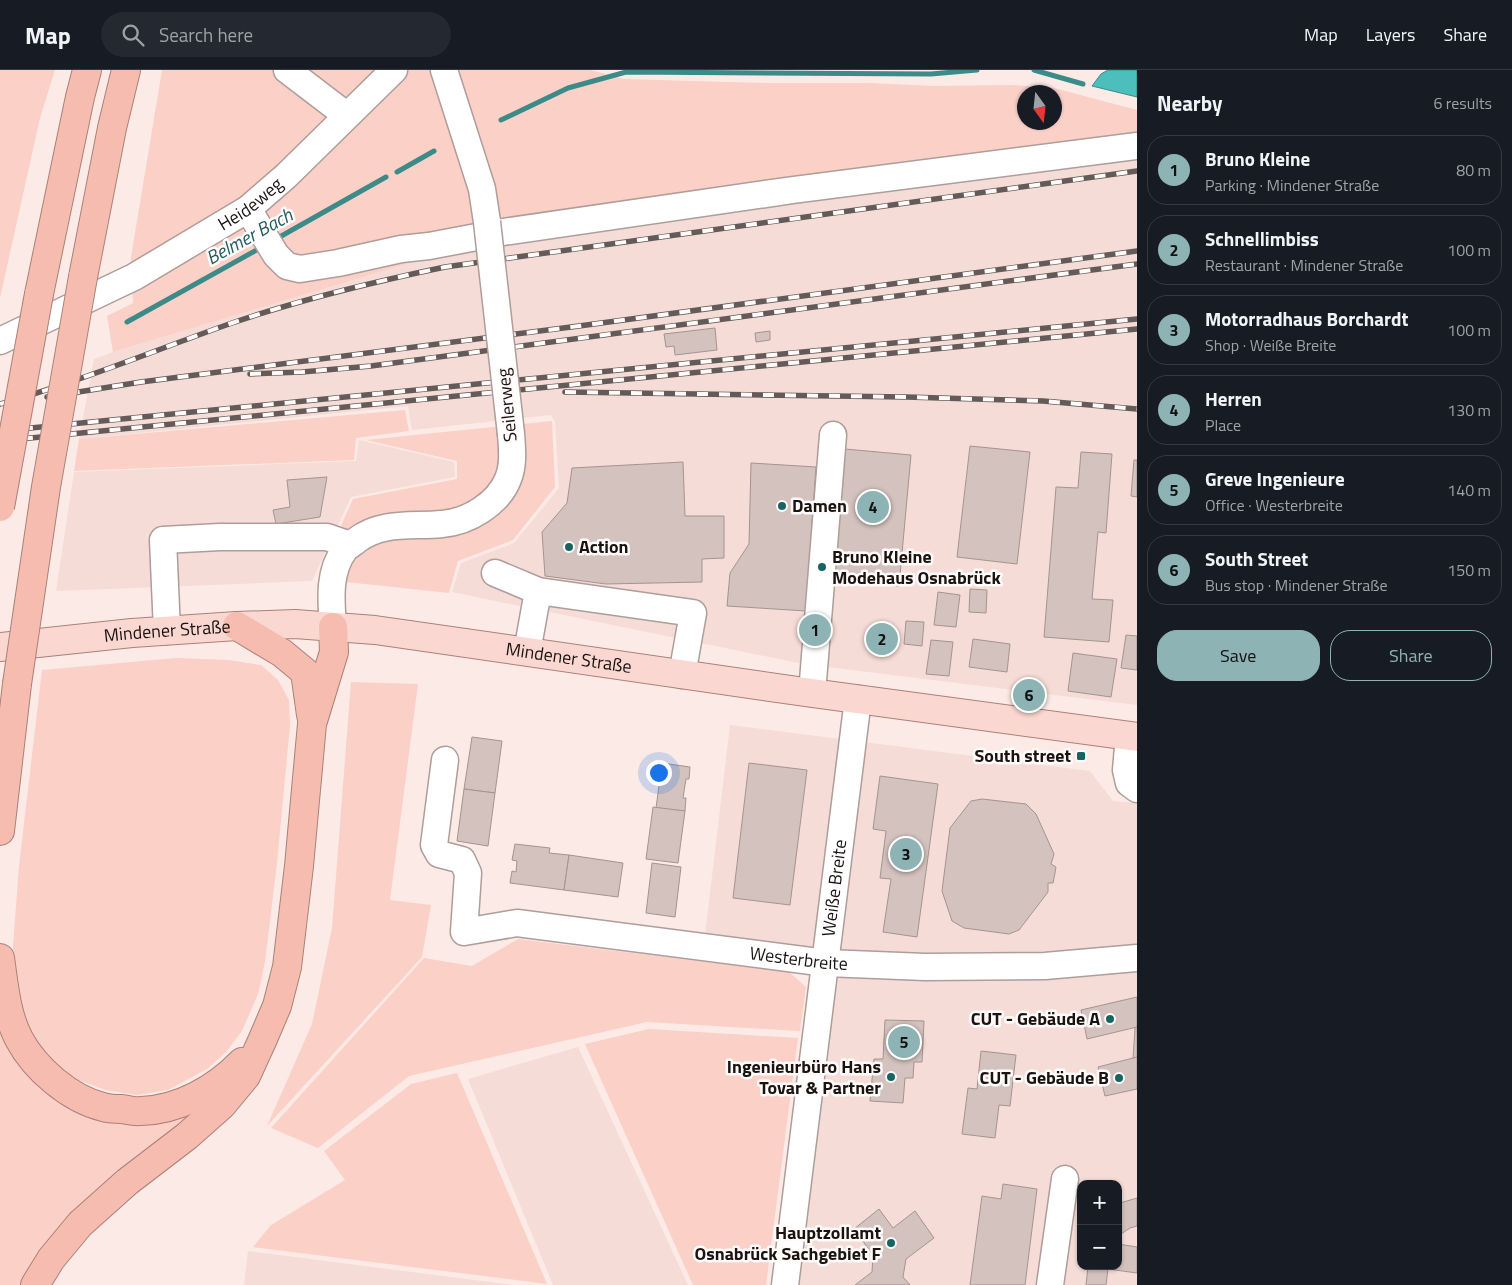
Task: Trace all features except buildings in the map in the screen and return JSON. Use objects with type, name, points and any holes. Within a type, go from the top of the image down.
[{"type":"highway","points":[[0,507],[39,294],[87,70]]},
{"type":"highway","points":[[0,831],[17,684],[46,487],[83,277],[112,128],[126,70]]},
{"type":"highway","points":[[237,626],[282,653],[305,672]]},
{"type":"highway","points":[[312,724],[305,672],[317,649],[333,627]]},
{"type":"highway","points":[[35,1285],[50,1259],[80,1224],[127,1182],[187,1136],[222,1105],[246,1076],[262,1041],[277,1006],[286,967],[299,866],[312,724],[334,652],[333,627]]},
{"type":"highway","points":[[0,958],[7,1009],[19,1039],[42,1070],[68,1092],[103,1107],[141,1112],[174,1106],[200,1095],[232,1073],[262,1041]]},
{"type":"main road","name":"Mindener Straße","points":[[0,647],[167,631],[295,624],[382,631],[682,675],[1133,736]]},
{"type":"street","points":[[287,70],[346,115]]},
{"type":"street","name":"Heideweg","points":[[0,341],[134,276],[248,210],[286,176],[346,115],[394,70]]},
{"type":"street","name":"Seilerweg","points":[[333,627],[331,593],[333,574],[345,548],[366,533],[396,525],[443,524],[472,516],[495,499],[508,479],[512,456],[511,434],[482,189],[444,70]]},
{"type":"street","points":[[248,210],[270,245],[287,266],[300,269],[401,249],[429,246],[503,232],[793,190],[1137,146]]},
{"type":"street","points":[[812,693],[833,435]]},
{"type":"street","points":[[167,631],[163,540],[220,537],[327,537],[350,545]]},
{"type":"street","points":[[495,573],[538,591],[693,613],[682,675]]},
{"type":"street","points":[[527,652],[538,591]]},
{"type":"street","name":"Weiße Breite","points":[[785,1285],[858,699]]},
{"type":"street","points":[[1133,736],[1126,770],[1129,783],[1137,789]]},
{"type":"street","name":"Westerbreite","points":[[445,760],[434,845],[439,854],[462,860],[468,873],[464,932],[517,923],[826,963],[925,967],[1045,966],[1137,958]]},
{"type":"street","points":[[1050,1285],[1065,1179]]},
{"type":"shaded area","points":[[0,70],[55,70],[40,118],[0,298]]},
{"type":"shaded area","points":[[162,70],[591,70],[624,79],[765,83],[868,83],[933,86],[1013,85],[1017,85],[1017,130],[1062,130],[1062,90],[1137,110],[1137,140],[503,235],[113,352],[107,316],[133,303],[131,257]]},
{"type":"shaded area","points":[[1137,153],[1137,705],[803,664],[452,592],[461,563],[514,543],[559,488],[555,422],[551,415],[412,430],[408,406],[79,439],[94,359],[503,235]]},
{"type":"shaded area","points":[[405,410],[409,431],[356,438],[354,460],[74,471],[79,439]]},
{"type":"shaded area","points":[[552,421],[555,487],[513,540],[458,561],[449,593],[346,582],[352,562],[371,546],[341,526],[353,499],[457,479],[457,461],[366,440]]},
{"type":"shaded area","points":[[359,440],[454,462],[455,477],[351,497],[312,581],[56,591],[74,472],[356,461]]},
{"type":"shaded area","points":[[176,658],[228,660],[261,665],[278,680],[289,700],[290,725],[277,863],[265,962],[258,994],[242,1031],[226,1052],[207,1069],[168,1090],[137,1095],[105,1090],[76,1079],[49,1059],[29,1028],[19,1003],[14,975],[13,946],[19,866],[42,670]]},
{"type":"shaded area","points":[[351,682],[418,684],[390,900],[431,905],[422,957],[267,1126],[312,1024],[332,928]]},
{"type":"shaded area","points":[[730,725],[1090,771],[1113,801],[1137,803],[1137,1285],[798,1285],[840,951],[705,935]]},
{"type":"shaded area","points":[[518,939],[789,972],[806,987],[800,1031],[647,1022],[409,1076],[318,1148],[271,1128],[424,958],[472,966]]},
{"type":"shaded area","points":[[0,1012],[101,1115],[236,1078],[25,1285],[0,1285]]},
{"type":"shaded area","points":[[649,1029],[798,1038],[766,1285],[693,1285],[585,1044]]},
{"type":"shaded area","points":[[578,1047],[688,1285],[553,1285],[468,1079]]},
{"type":"shaded area","points":[[457,1073],[547,1284],[253,1247],[271,1225],[345,1180],[324,1151],[411,1084]]},
{"type":"shaded area","points":[[248,1251],[513,1285],[244,1285]]},
{"type":"water","points":[[1108,70],[1137,70],[1137,97],[1092,86],[1101,74]]},
{"type":"waterway","name":"Belmer Bach","points":[[501,120],[568,88],[626,72],[931,74],[977,70]]},
{"type":"waterway","name":"Belmer Bach","points":[[1034,70],[1083,84]]},
{"type":"waterway","name":"Belmer Bach","points":[[397,172],[434,151]]},
{"type":"waterway","name":"Belmer Bach","points":[[276,239],[386,177]]},
{"type":"waterway","name":"Belmer Bach","points":[[127,322],[262,247]]},
{"type":"railway","points":[[0,404],[88,376],[258,314],[338,292],[445,267],[1137,171]]},
{"type":"railway","points":[[47,397],[141,382],[579,326],[1137,251]]},
{"type":"railway","points":[[250,374],[371,366],[1137,264]]},
{"type":"railway","points":[[0,431],[1137,319]]},
{"type":"railway","points":[[0,441],[1137,329]]},
{"type":"railway","points":[[565,392],[1043,401],[1137,409]]},
{"type":"place","name":"Damen","points":[[782,506]]},
{"type":"place","name":"Herren","points":[[873,507]]},
{"type":"place","name":"Action","points":[[569,547]]},
{"type":"place","name":"Bruno Kleine Modehaus Osnabrück","points":[[822,567]]},
{"type":"place","name":"Bruno Kleine","points":[[815,630]]},
{"type":"place","name":"Schnellimbiss","points":[[882,639]]},
{"type":"place","name":"South Street","points":[[1029,695]]},
{"type":"place","name":"South street","points":[[1081,756]]},
{"type":"place","name":"Motorradhaus Borchardt","points":[[906,854]]},
{"type":"place","name":"CUT - Gebäude A","points":[[1110,1019]]},
{"type":"place","name":"Greve Ingenieure","points":[[904,1042]]},
{"type":"place","name":"Ingenieurbüro Hans Tovar & Partner","points":[[891,1077]]},
{"type":"place","name":"CUT - Gebäude B","points":[[1119,1078]]},
{"type":"place","name":"Hauptzollamt Osnabrück Sachgebiet F","points":[[891,1243]]}]
